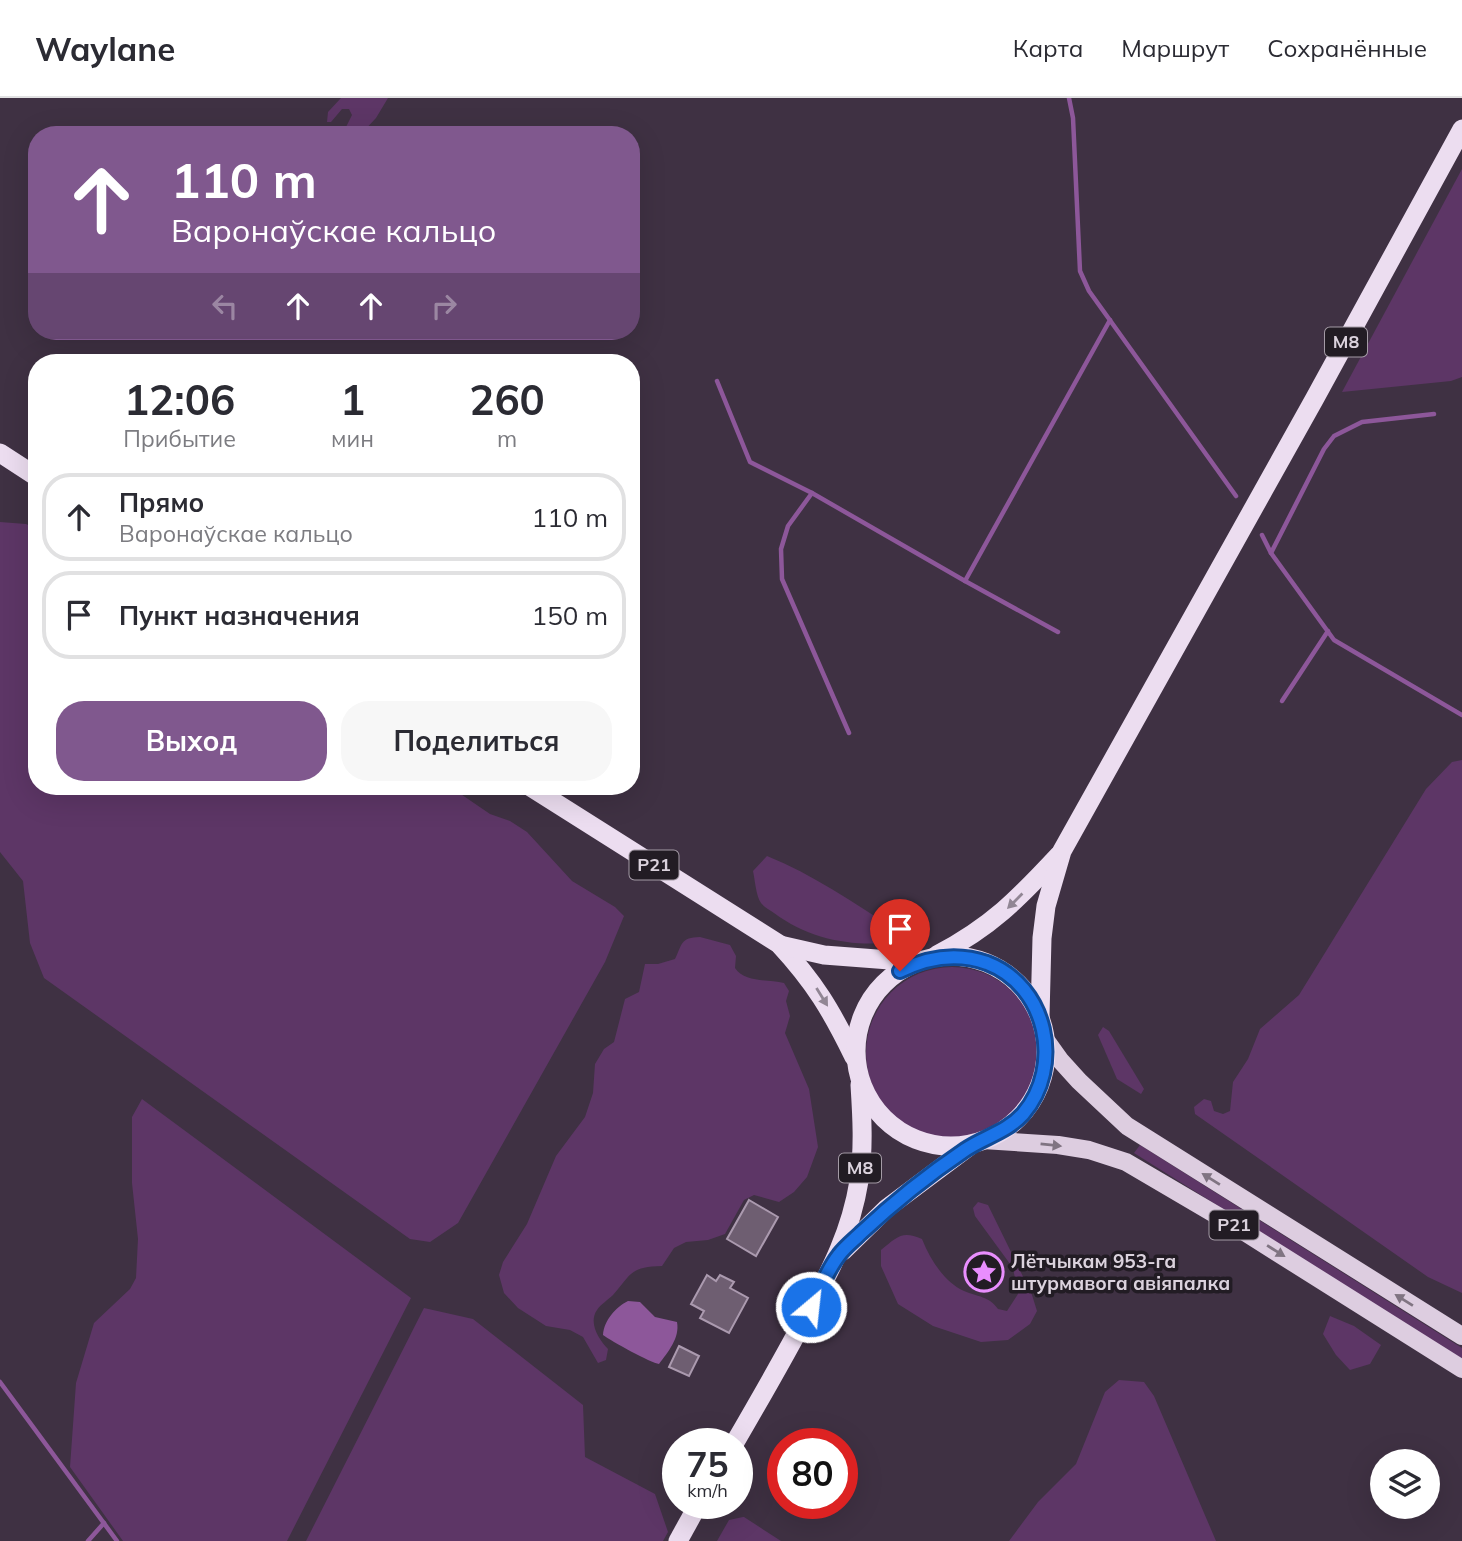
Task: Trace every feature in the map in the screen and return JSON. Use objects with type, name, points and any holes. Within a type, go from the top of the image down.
[{"type":"highway","name":"М8","points":[[838,1256],[887,1208],[979,1142],[995,1135],[1022,1115],[1037,1093],[1044,1073],[1045,1039],[1040,1016],[1042,939],[1046,906],[1062,852],[1462,129]]},
{"type":"highway","points":[[0,453],[28,471]]},
{"type":"highway","name":"Р21","points":[[542,795],[779,944],[824,955],[925,960]]},
{"type":"highway","name":"М8","points":[[743,1428],[838,1256],[851,1220],[862,1149],[857,1037],[871,999],[900,971],[983,929],[1012,905],[1062,852]]},
{"type":"highway","name":"Р21","points":[[779,944],[821,993],[858,1069]]},
{"type":"highway","name":"М8","points":[[925,960],[953,956],[992,965],[1009,976],[1026,993],[1040,1016]]},
{"type":"highway","name":"М8","points":[[858,1069],[868,1097],[880,1114],[905,1134],[935,1145],[979,1142]]},
{"type":"highway","points":[[678,1541],[690,1519]]},
{"type":"main road","name":"Р21","points":[[1045,1039],[1079,1081],[1127,1126],[1462,1336]]},
{"type":"main road","name":"Р21","points":[[979,1142],[1058,1145],[1089,1150],[1126,1162],[1235,1226],[1462,1369]]},
{"type":"shaded area","points":[[341,98],[388,98],[368,126],[346,126],[352,115],[349,109],[342,109],[331,122],[327,122],[328,112]]},
{"type":"shaded area","points":[[1462,169],[1462,377],[1451,381],[1342,392]]},
{"type":"shaded area","points":[[0,522],[28,525],[28,795],[462,795],[490,814],[510,821],[527,832],[572,881],[615,907],[624,916],[605,962],[458,1223],[430,1242],[410,1239],[44,978],[30,943],[23,881],[0,852]]},
{"type":"shaded area","points":[[1462,760],[1462,1293],[1428,1277],[1195,1114],[1194,1107],[1204,1099],[1211,1101],[1214,1111],[1223,1114],[1230,1111],[1233,1082],[1248,1059],[1260,1029],[1299,995],[1426,789],[1452,762]]},
{"type":"shaded area","points":[[767,856],[816,880],[895,929],[888,943],[857,943],[814,934],[787,922],[765,907],[758,896],[753,871]]},
{"type":"shaded area","points":[[700,937],[730,945],[736,956],[735,968],[739,973],[757,980],[784,983],[789,991],[786,1001],[790,1016],[785,1033],[809,1089],[818,1147],[807,1177],[794,1192],[779,1202],[754,1195],[744,1200],[725,1234],[708,1240],[686,1242],[674,1248],[662,1266],[637,1270],[628,1276],[595,1315],[594,1326],[608,1349],[606,1360],[598,1363],[583,1337],[570,1330],[546,1326],[518,1308],[504,1293],[499,1275],[503,1262],[527,1224],[556,1156],[585,1117],[593,1093],[595,1064],[604,1049],[614,1042],[625,999],[639,992],[645,964],[658,964],[675,959],[685,940]]},
{"type":"shaded area","points":[[952,967],[985,974],[1013,992],[1031,1020],[1038,1053],[1031,1086],[1013,1114],[985,1132],[952,1139],[919,1132],[891,1114],[873,1086],[866,1053],[873,1020],[891,992],[919,974]]},
{"type":"shaded area","points":[[1103,1027],[1109,1031],[1144,1089],[1141,1094],[1117,1079],[1098,1035]]},
{"type":"shaded area","points":[[142,1099],[411,1298],[287,1541],[123,1541],[70,1467],[76,1383],[94,1323],[130,1289],[136,1278],[138,1239],[132,1183],[132,1117]]},
{"type":"shaded area","points":[[1140,1145],[1462,1348],[1462,1359],[1134,1153]]},
{"type":"shaded area","points":[[978,1202],[988,1205],[1032,1295],[1037,1311],[1030,1324],[1008,1340],[981,1342],[933,1326],[898,1304],[881,1266],[881,1250],[900,1236],[915,1236],[922,1239],[934,1262],[950,1282],[964,1291],[987,1299],[998,1309],[1007,1311],[1018,1294],[1013,1268],[975,1216],[973,1208]]},
{"type":"shaded area","points":[[628,1301],[640,1302],[655,1317],[677,1322],[675,1339],[659,1364],[603,1335],[611,1315]]},
{"type":"shaded area","points":[[424,1308],[473,1319],[583,1405],[585,1457],[655,1494],[668,1532],[663,1541],[306,1541]]},
{"type":"shaded area","points":[[1330,1316],[1354,1326],[1381,1345],[1370,1364],[1350,1370],[1336,1355],[1323,1334]]},
{"type":"shaded area","points":[[1119,1380],[1144,1382],[1154,1396],[1216,1541],[1009,1541],[1038,1502],[1076,1464],[1105,1392]]},
{"type":"shaded area","points":[[747,1519],[781,1541],[717,1541],[729,1520]]},
{"type":"building","points":[[749,1200],[778,1217],[756,1256],[727,1239]]},
{"type":"building","points":[[707,1275],[716,1281],[720,1275],[734,1282],[730,1288],[748,1298],[729,1333],[700,1318],[704,1311],[691,1304]]},
{"type":"building","points":[[679,1346],[699,1356],[689,1376],[669,1367]]},
{"type":"waterway","points":[[1069,98],[1073,118],[1080,271],[1089,291],[1236,496]]},
{"type":"waterway","points":[[717,381],[750,462],[812,493],[965,581],[1110,320]]},
{"type":"waterway","points":[[1271,553],[1324,449],[1334,436],[1362,422],[1434,414]]},
{"type":"waterway","points":[[812,493],[788,526],[781,549],[782,579],[849,733]]},
{"type":"waterway","points":[[1262,535],[1271,553],[1334,640],[1462,715]]},
{"type":"waterway","points":[[965,581],[1058,632]]},
{"type":"waterway","points":[[1282,701],[1328,631]]},
{"type":"waterway","points":[[0,1382],[117,1541]]},
{"type":"waterway","points":[[88,1541],[104,1523]]},
{"type":"place","name":"Лётчыкам 953-га штурмавога авіяпалка","points":[[984,1272]]},
{"type":"route","points":[[811,1307],[838,1256],[887,1208],[919,1182],[974,1143],[995,1135],[1022,1115],[1037,1093],[1044,1073],[1045,1039],[1040,1016],[1026,993],[1009,976],[992,965],[953,956],[932,958],[900,971]]}]
